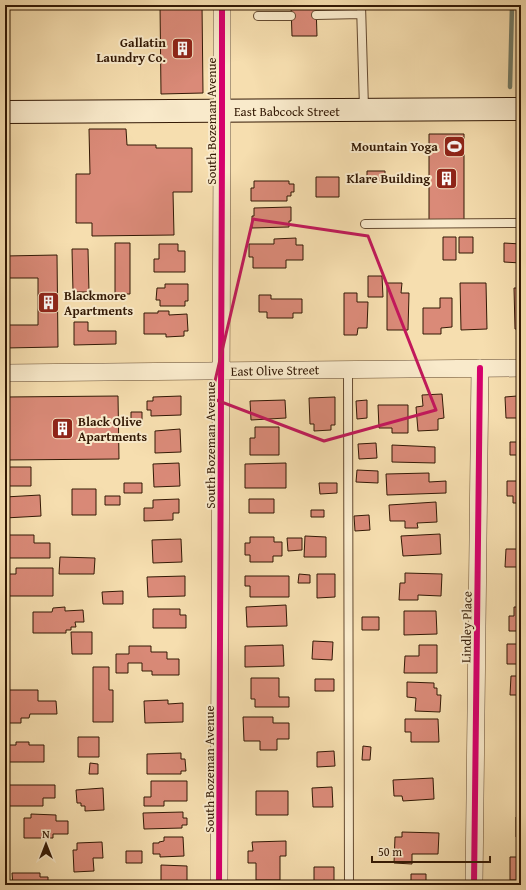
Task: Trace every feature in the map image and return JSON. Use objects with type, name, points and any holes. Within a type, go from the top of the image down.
[{"type":"street","name":"South Bozeman Avenue","points":[[219,885],[222,5]]},
{"type":"street","name":"East Babcock Street","points":[[5,112],[521,109]]},
{"type":"street","name":"Lindley Place","points":[[474,885],[480,368]]},
{"type":"street","name":"East Olive Street","points":[[5,373],[521,368]]},
{"type":"lane","points":[[361,5],[364,111]]},
{"type":"lane","points":[[316,15],[361,14]]},
{"type":"lane","points":[[258,16],[291,16]]},
{"type":"lane","points":[[365,224],[521,222]]},
{"type":"lane","points":[[348,370],[349,885]]},
{"type":"highlighted area","points":[[253,219],[368,236],[436,410],[324,441],[211,398]]},
{"type":"building","name":"Gallatin Laundry Co.","points":[[160,5],[202,5],[203,93],[161,94]]},
{"type":"building","points":[[291,5],[316,5],[317,36],[292,36]]},
{"type":"building","points":[[89,129],[126,129],[127,145],[156,145],[156,148],[192,148],[192,192],[173,192],[174,235],[92,236],[92,223],[76,223],[76,174],[90,174]]},
{"type":"building","name":"Klare Building","points":[[429,134],[464,134],[464,221],[429,221]]},
{"type":"building","points":[[367,171],[385,171],[385,181],[367,182]]},
{"type":"building","points":[[316,177],[339,177],[339,197],[316,197]]},
{"type":"building","points":[[254,181],[289,181],[289,184],[294,184],[294,192],[291,192],[291,196],[287,196],[287,201],[251,201],[251,188],[254,188]]},
{"type":"building","points":[[291,207],[291,221],[289,221],[289,227],[252,228],[254,208]]},
{"type":"building","points":[[443,237],[456,237],[456,260],[443,260]]},
{"type":"building","points":[[459,237],[473,237],[473,253],[459,253]]},
{"type":"building","points":[[296,238],[296,245],[303,245],[303,260],[286,260],[286,268],[253,268],[253,257],[249,257],[249,244],[274,244],[274,239]]},
{"type":"building","points":[[115,243],[130,243],[130,294],[115,294]]},
{"type":"building","points":[[504,243],[521,244],[521,263],[504,262]]},
{"type":"building","points":[[159,244],[178,244],[178,251],[185,251],[185,272],[154,272],[154,259],[159,259]]},
{"type":"building","points":[[72,249],[88,249],[89,292],[73,292]]},
{"type":"building","name":"Blackmore Apartments","points":[[57,255],[58,347],[5,348],[5,325],[38,325],[38,278],[5,278],[5,256]]},
{"type":"building","points":[[368,276],[382,276],[383,297],[368,297]]},
{"type":"building","points":[[387,283],[402,283],[401,293],[409,293],[408,330],[387,330]]},
{"type":"building","points":[[460,283],[486,283],[487,329],[461,330]]},
{"type":"building","points":[[165,284],[188,284],[188,301],[185,301],[185,306],[160,306],[160,300],[156,300],[157,288],[165,288]]},
{"type":"building","points":[[514,288],[521,288],[521,329],[515,329]]},
{"type":"building","points":[[344,293],[357,293],[357,302],[368,302],[367,328],[358,328],[357,335],[344,335]]},
{"type":"building","points":[[259,295],[271,295],[271,299],[302,299],[302,313],[293,313],[293,318],[267,318],[267,312],[259,312]]},
{"type":"building","points":[[440,298],[452,298],[452,327],[441,328],[441,334],[423,334],[423,308],[440,308]]},
{"type":"building","points":[[158,311],[169,311],[169,315],[187,314],[188,331],[184,331],[184,336],[166,337],[166,334],[144,334],[144,313],[158,313]]},
{"type":"building","points":[[74,322],[88,322],[88,331],[116,331],[116,344],[74,345]]},
{"type":"building","points":[[517,392],[521,392],[521,418],[506,418],[505,397],[517,396]]},
{"type":"building","points":[[442,394],[444,418],[438,419],[438,430],[418,431],[416,407],[423,406],[422,395]]},
{"type":"building","name":"Black Olive Apartments","points":[[118,396],[119,459],[5,460],[5,397]]},
{"type":"building","points":[[181,396],[181,415],[151,416],[151,410],[147,410],[147,401],[153,401],[153,397]]},
{"type":"building","points":[[335,397],[335,425],[331,425],[331,430],[314,431],[314,424],[310,424],[309,398]]},
{"type":"building","points":[[285,400],[286,418],[251,420],[250,401]]},
{"type":"building","points":[[367,400],[367,418],[357,419],[356,401]]},
{"type":"building","points":[[378,405],[408,405],[408,433],[392,433],[392,428],[379,428]]},
{"type":"building","points":[[131,412],[142,412],[142,425],[131,425]]},
{"type":"building","points":[[255,427],[279,427],[279,455],[250,455],[250,438],[255,438]]},
{"type":"building","points":[[180,429],[181,452],[155,453],[155,431]]},
{"type":"building","points":[[510,442],[521,442],[521,466],[517,466],[518,455],[510,455]]},
{"type":"building","points":[[376,443],[377,458],[359,459],[358,444]]},
{"type":"building","points":[[392,445],[435,447],[435,463],[392,462]]},
{"type":"building","points":[[179,463],[180,486],[154,487],[153,464]]},
{"type":"building","points":[[286,463],[286,488],[245,488],[245,464]]},
{"type":"building","points":[[5,467],[31,467],[31,486],[5,486]]},
{"type":"building","points":[[357,470],[378,471],[378,483],[356,482]]},
{"type":"building","points":[[429,473],[429,482],[446,481],[446,493],[387,495],[386,474]]},
{"type":"building","points":[[507,481],[521,481],[521,503],[513,503],[513,496],[507,496]]},
{"type":"building","points":[[124,483],[142,483],[142,493],[124,493]]},
{"type":"building","points":[[319,483],[337,483],[337,493],[320,494]]},
{"type":"building","points":[[72,489],[96,489],[96,515],[72,515]]},
{"type":"building","points":[[40,495],[41,516],[5,518],[5,497]]},
{"type":"building","points":[[105,496],[120,496],[120,505],[105,505]]},
{"type":"building","points":[[179,499],[179,513],[173,513],[173,520],[144,521],[144,508],[153,508],[153,500]]},
{"type":"building","points":[[249,499],[274,499],[274,513],[249,513]]},
{"type":"building","points":[[436,502],[437,522],[417,523],[418,528],[405,528],[405,521],[390,521],[389,505]]},
{"type":"building","points":[[311,510],[324,510],[324,517],[311,517]]},
{"type":"building","points":[[369,515],[370,530],[355,531],[354,516]]},
{"type":"building","points":[[440,534],[441,554],[403,556],[401,536]]},
{"type":"building","points":[[5,535],[34,535],[34,543],[50,543],[50,558],[5,558]]},
{"type":"building","points":[[305,536],[326,537],[326,557],[304,557]]},
{"type":"building","points":[[250,537],[274,537],[274,542],[282,542],[282,556],[273,556],[273,562],[250,562],[250,555],[245,555],[245,543],[250,543]]},
{"type":"building","points":[[287,538],[302,538],[302,550],[288,551]]},
{"type":"building","points":[[181,539],[182,562],[153,563],[152,540]]},
{"type":"building","points":[[506,549],[521,549],[521,567],[505,567]]},
{"type":"building","points":[[60,557],[95,558],[94,574],[59,574]]},
{"type":"building","points":[[16,568],[53,568],[53,596],[5,596],[5,574],[16,574]]},
{"type":"building","points":[[405,573],[442,574],[441,596],[418,595],[418,600],[399,600],[400,583],[405,583]]},
{"type":"building","points":[[299,574],[310,575],[310,583],[298,583]]},
{"type":"building","points":[[317,574],[335,574],[335,597],[317,598]]},
{"type":"building","points":[[185,576],[185,596],[148,597],[147,577]]},
{"type":"building","points":[[245,576],[289,576],[289,597],[250,597],[250,586],[245,586]]},
{"type":"building","points":[[123,591],[123,604],[103,604],[102,592]]},
{"type":"building","points":[[286,605],[287,626],[247,627],[246,607]]},
{"type":"building","points":[[65,607],[65,611],[83,610],[84,622],[75,622],[76,627],[71,627],[71,630],[66,630],[66,633],[33,633],[33,612],[52,612],[53,608]]},
{"type":"building","points":[[514,607],[521,607],[521,631],[509,631],[509,616],[514,616]]},
{"type":"building","points":[[153,609],[180,609],[180,615],[186,615],[186,628],[153,628]]},
{"type":"building","points":[[404,611],[436,611],[437,634],[404,635]]},
{"type":"building","points":[[362,617],[379,617],[379,630],[362,630]]},
{"type":"building","points":[[71,632],[92,632],[92,654],[72,654]]},
{"type":"building","points":[[313,641],[333,642],[332,660],[312,659]]},
{"type":"building","points":[[507,644],[521,644],[521,664],[507,664]]},
{"type":"building","points":[[283,645],[284,666],[245,667],[245,646]]},
{"type":"building","points":[[419,645],[437,645],[437,673],[404,673],[405,656],[419,656]]},
{"type":"building","points":[[129,646],[151,646],[151,652],[167,652],[167,659],[179,659],[179,675],[152,675],[152,671],[142,671],[142,663],[128,663],[128,673],[116,673],[116,654],[129,654]]},
{"type":"building","points":[[93,667],[109,667],[109,690],[113,690],[113,722],[93,722]]},
{"type":"building","points":[[511,676],[521,676],[521,695],[510,695]]},
{"type":"building","points":[[251,678],[279,678],[279,697],[289,697],[289,707],[255,707],[255,699],[251,699]]},
{"type":"building","points":[[315,679],[334,679],[334,691],[315,691]]},
{"type":"building","points":[[407,682],[434,683],[434,688],[437,688],[437,695],[441,695],[440,712],[415,711],[416,698],[407,697]]},
{"type":"building","points":[[5,690],[38,690],[38,701],[56,701],[57,714],[30,714],[29,718],[21,718],[21,723],[5,723]]},
{"type":"building","points":[[168,700],[168,704],[183,703],[183,722],[145,723],[144,701]]},
{"type":"building","points":[[243,717],[273,717],[273,723],[289,723],[289,739],[277,739],[277,750],[260,750],[260,741],[244,741]]},
{"type":"building","points":[[405,719],[438,719],[439,742],[411,742],[411,732],[405,732]]},
{"type":"building","points":[[78,737],[99,737],[99,757],[78,757]]},
{"type":"building","points":[[518,737],[521,737],[521,784],[518,784]]},
{"type":"building","points":[[16,742],[29,742],[29,745],[44,745],[44,762],[5,762],[5,745],[16,745]]},
{"type":"building","points":[[363,746],[371,747],[370,760],[362,760]]},
{"type":"building","points":[[334,751],[335,766],[317,767],[317,752]]},
{"type":"building","points":[[181,753],[181,759],[185,759],[186,771],[181,771],[181,774],[147,774],[147,754]]},
{"type":"building","points":[[90,763],[98,764],[98,774],[89,774]]},
{"type":"building","points":[[433,778],[434,799],[403,801],[402,796],[394,796],[393,780]]},
{"type":"building","points":[[151,781],[187,781],[187,801],[164,801],[164,806],[144,806],[144,797],[151,797]]},
{"type":"building","points":[[7,785],[55,785],[55,798],[43,798],[43,806],[7,806],[7,802],[5,802],[5,788],[7,788]]},
{"type":"building","points":[[332,787],[333,807],[313,807],[312,788]]},
{"type":"building","points":[[103,788],[104,810],[85,811],[85,806],[81,806],[81,803],[77,803],[76,790]]},
{"type":"building","points":[[256,791],[288,791],[288,815],[256,815]]},
{"type":"building","points":[[183,812],[183,818],[187,818],[187,825],[182,825],[182,828],[144,829],[143,813]]},
{"type":"building","points":[[31,814],[56,815],[56,821],[68,821],[68,834],[53,834],[53,838],[24,838],[24,818],[31,818]]},
{"type":"building","points":[[516,817],[521,818],[521,837],[516,837]]},
{"type":"building","points":[[402,832],[439,833],[438,854],[412,854],[412,864],[394,863],[395,837],[402,837]]},
{"type":"building","points":[[164,837],[183,837],[184,856],[160,857],[160,854],[153,854],[153,843],[164,841]]},
{"type":"building","points":[[286,841],[286,856],[280,856],[280,880],[256,880],[256,863],[248,863],[248,851],[253,851],[252,842]]},
{"type":"building","points":[[102,842],[103,858],[93,858],[94,871],[74,872],[73,850],[77,850],[77,843]]},
{"type":"building","points":[[126,851],[142,851],[142,863],[126,863]]},
{"type":"building","points":[[510,857],[521,857],[521,880],[510,880]]},
{"type":"building","points":[[161,865],[187,866],[187,885],[161,885]]},
{"type":"building","points":[[314,867],[334,867],[334,885],[314,885]]},
{"type":"building","points":[[12,873],[40,873],[40,877],[48,877],[48,885],[13,885]]},
{"type":"building","points":[[411,874],[426,874],[426,883],[443,883],[443,885],[399,885],[399,883],[411,883]]},
{"type":"waterway","points":[[510,87],[512,5]]},
{"type":"cycle path","points":[[219,885],[222,5]]},
{"type":"cycle path","points":[[474,885],[480,368]]},
{"type":"place","name":"Gallatin Laundry Co.","points":[[182,49]]},
{"type":"place","name":"Mountain Yoga","points":[[454,146]]},
{"type":"place","name":"Klare Building","points":[[446,178]]},
{"type":"place","name":"Blackmore Apartments","points":[[48,302]]},
{"type":"place","name":"Black Olive Apartments","points":[[62,428]]}]
